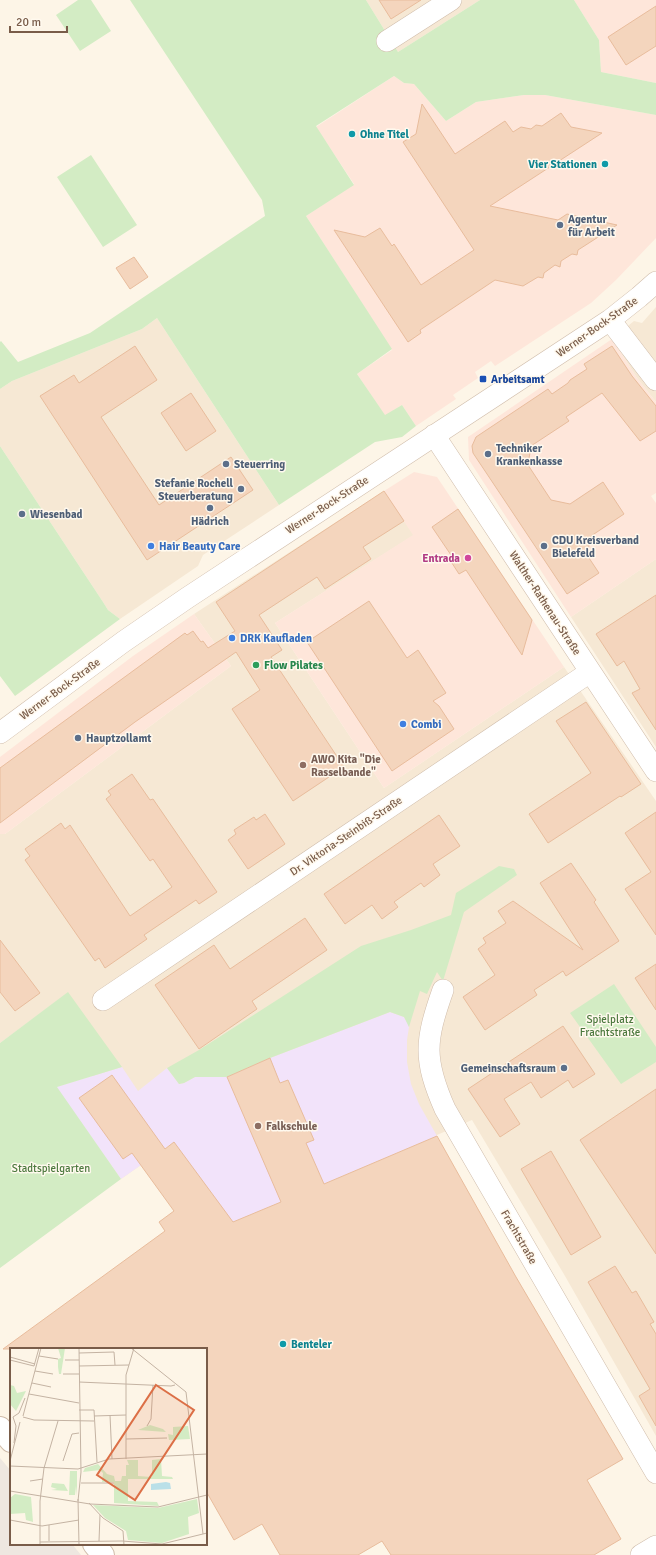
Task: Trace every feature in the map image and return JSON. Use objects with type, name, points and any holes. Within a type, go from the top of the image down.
[{"type":"street","points":[[387,41],[451,0]]},
{"type":"street","name":"Werner-Bock-Straße","points":[[0,734],[117,646],[187,598],[610,320],[656,282]]},
{"type":"street","points":[[610,320],[656,380]]},
{"type":"street","name":"Walther-Rathenau-Straße","points":[[434,435],[656,771]]},
{"type":"street","name":"Dr. Viktoria-Steinbiß-Straße","points":[[102,1000],[590,672]]},
{"type":"street","name":"Frachtstraße","points":[[442,990],[435,1010],[428,1044],[428,1058],[442,1102],[656,1473]]},
{"type":"street","points":[[0,1428],[10,1440]]},
{"type":"street","points":[[95,1545],[103,1555]]},
{"type":"street","points":[[641,1555],[656,1546]]},
{"type":"shaded area","points":[[366,0],[480,0],[398,52]]},
{"type":"shaded area","points":[[574,0],[656,0],[656,83],[601,72],[599,40]]},
{"type":"shaded area","points":[[394,76],[404,83],[414,84],[446,121],[476,102],[524,95],[545,95],[656,115],[656,238],[616,280],[591,303],[495,366],[491,361],[475,372],[478,378],[453,395],[456,399],[416,426],[402,405],[385,416],[357,374],[392,350],[306,216],[354,184],[316,127]]},
{"type":"shaded area","points":[[656,307],[656,402],[637,378],[612,339],[634,321],[642,323]]},
{"type":"shaded area","points":[[157,318],[279,505],[203,555],[198,566],[120,619],[108,610],[0,446],[0,389],[12,381],[142,329]]},
{"type":"shaded area","points":[[612,339],[637,378],[656,402],[656,493],[651,496],[656,503],[656,559],[571,617],[469,460],[468,437]]},
{"type":"shaded area","points":[[414,472],[437,477],[564,667],[384,788],[275,623],[413,535],[384,491]]},
{"type":"shaded area","points":[[384,491],[414,535],[275,623],[384,788],[564,667],[656,801],[656,1436],[565,1276],[472,1120],[233,1222],[174,1142],[121,1179],[68,993],[0,1043],[0,834],[5,834],[231,666],[194,614]]},
{"type":"shaded area","points":[[656,559],[656,747],[571,617]]},
{"type":"shaded area","name":"Hauptzollamt","points":[[194,614],[231,666],[5,834],[0,834],[0,757],[133,656]]},
{"type":"shaded area","name":"Falkschule","points":[[390,1012],[404,1017],[407,1021],[409,1027],[407,1040],[407,1062],[411,1084],[419,1104],[437,1136],[233,1222],[174,1142],[121,1179],[56,1087],[122,1067],[138,1091],[167,1068],[179,1084],[195,1077],[227,1077],[270,1058]]},
{"type":"shaded area","points":[[0,1458],[10,1470],[10,1545],[73,1545],[81,1555],[0,1555]]},
{"type":"green space","points":[[78,0],[91,0],[111,31],[80,51],[56,15]]},
{"type":"green space","points":[[130,0],[366,0],[398,52],[480,0],[574,0],[599,40],[601,72],[656,83],[656,115],[545,95],[524,95],[476,102],[446,121],[414,84],[404,83],[394,76],[316,126],[354,185],[306,216],[392,349],[357,374],[385,415],[402,405],[416,426],[402,437],[375,442],[279,505],[157,318],[142,329],[12,381],[0,389],[1,341],[18,362],[90,333],[265,216],[262,200]]},
{"type":"green space","points":[[91,155],[137,225],[103,247],[57,177]]},
{"type":"green space","name":"Wiesenbad","points":[[0,446],[108,610],[120,619],[15,696],[0,676]]},
{"type":"green space","points":[[499,866],[514,869],[517,875],[464,912],[443,981],[437,972],[427,994],[420,991],[409,1027],[404,1017],[390,1012],[270,1058],[227,1077],[195,1077],[179,1084],[167,1068],[199,1050],[361,946],[451,915],[456,893]]},
{"type":"green space","name":"Spielplatz Frachtstraße","points":[[614,984],[656,1047],[656,1062],[621,1084],[570,1013]]},
{"type":"green space","name":"Stadtspielgarten","points":[[68,992],[122,1067],[57,1087],[121,1179],[0,1268],[0,1043]]},
{"type":"building","points":[[379,0],[421,0],[391,19]]},
{"type":"building","points":[[656,6],[656,46],[626,65],[608,37]]},
{"type":"building","name":"Agentur für Arbeit","points":[[422,104],[455,154],[505,121],[513,132],[521,127],[531,129],[536,125],[542,126],[561,113],[571,127],[602,133],[490,206],[558,220],[567,214],[617,225],[578,250],[577,255],[572,254],[561,261],[560,267],[555,265],[544,273],[543,278],[538,277],[523,286],[495,280],[420,330],[421,333],[408,342],[334,230],[365,237],[380,228],[392,246],[394,244],[421,285],[474,250],[403,142],[416,134]]},
{"type":"building","points":[[134,257],[148,277],[130,289],[116,268]]},
{"type":"building","points":[[135,346],[157,380],[101,417],[159,505],[231,457],[253,490],[147,560],[40,396],[74,375],[79,383]]},
{"type":"building","points":[[612,346],[632,376],[656,406],[656,431],[640,441],[602,393],[566,417],[569,421],[531,446],[528,465],[551,500],[570,504],[603,482],[624,514],[591,536],[587,555],[599,573],[567,594],[473,453],[472,446],[476,437],[548,389],[552,394],[587,369],[584,364]]},
{"type":"building","points":[[191,393],[216,431],[186,451],[161,413]]},
{"type":"building","points":[[384,491],[404,521],[363,547],[371,559],[325,589],[317,577],[259,615],[282,650],[271,657],[344,767],[293,801],[232,709],[260,690],[236,652],[135,722],[0,823],[0,768],[185,633],[187,635],[193,631],[201,642],[203,641],[208,648],[235,631],[216,602]]},
{"type":"building","points":[[458,509],[532,620],[522,655],[466,570],[459,574],[450,560],[453,558],[432,527]]},
{"type":"building","points":[[656,595],[656,730],[632,693],[640,689],[624,661],[617,666],[596,634]]},
{"type":"building","points":[[369,601],[407,658],[418,650],[446,693],[433,701],[439,706],[454,729],[392,771],[307,642]]},
{"type":"building","points":[[586,702],[641,784],[548,843],[529,814],[591,773],[556,721]]},
{"type":"building","points":[[132,774],[150,800],[153,799],[217,892],[199,904],[196,900],[144,935],[147,939],[105,968],[99,958],[95,961],[25,860],[30,856],[25,849],[61,823],[65,829],[70,825],[130,916],[172,887],[153,859],[150,861],[106,799],[111,795],[108,791]]},
{"type":"building","points":[[656,812],[656,935],[625,889],[651,872],[625,833]]},
{"type":"building","points":[[265,814],[285,844],[248,869],[228,840],[236,834],[234,830],[254,817],[256,820]]},
{"type":"building","points":[[439,815],[460,846],[433,864],[440,875],[424,887],[421,883],[394,902],[398,907],[382,919],[372,905],[345,924],[324,894]]},
{"type":"building","points":[[571,863],[596,900],[594,902],[619,941],[566,976],[563,971],[534,990],[537,995],[485,1030],[463,997],[495,975],[478,949],[486,943],[483,938],[506,923],[498,911],[513,901],[583,950],[540,883]]},
{"type":"building","points":[[305,918],[327,950],[252,1001],[257,1009],[199,1049],[155,985],[214,945],[230,969]]},
{"type":"building","points":[[0,940],[40,993],[15,1011],[0,992]]},
{"type":"building","points":[[656,964],[656,1010],[635,978]]},
{"type":"building","points":[[563,1026],[595,1074],[573,1088],[568,1080],[541,1098],[531,1082],[504,1099],[520,1124],[500,1137],[468,1089]]},
{"type":"building","name":"Benteler","points":[[270,1058],[280,1083],[288,1080],[314,1140],[306,1143],[324,1184],[437,1136],[516,1277],[623,1459],[587,1480],[621,1539],[594,1555],[391,1555],[382,1541],[358,1555],[280,1555],[262,1524],[234,1540],[207,1493],[207,1348],[3,1349],[165,1231],[159,1222],[174,1211],[132,1153],[123,1159],[79,1098],[112,1075],[165,1149],[174,1142],[233,1222],[281,1202],[227,1077]]},
{"type":"building","points":[[656,1089],[656,1254],[580,1140]]},
{"type":"building","points":[[551,1151],[601,1237],[571,1255],[521,1169]]},
{"type":"building","points":[[615,1266],[632,1293],[636,1291],[654,1322],[650,1324],[656,1334],[656,1426],[639,1396],[650,1389],[588,1282]]},
{"type":"place","name":"Ohne Titel","points":[[352,134]]},
{"type":"place","name":"Vier Stationen","points":[[605,164]]},
{"type":"place","name":"Agentur für Arbeit","points":[[560,225]]},
{"type":"place","name":"Arbeitsamt","points":[[483,379]]},
{"type":"place","name":"Techniker Krankenkasse","points":[[488,454]]},
{"type":"place","name":"Steuerring","points":[[226,464]]},
{"type":"place","name":"Stefanie Rochell Steuerberatung","points":[[241,489]]},
{"type":"place","name":"Hädrich","points":[[210,508]]},
{"type":"place","name":"Wiesenbad","points":[[22,514]]},
{"type":"place","name":"Hair Beauty Care","points":[[151,546]]},
{"type":"place","name":"CDU Kreisverband Bielefeld","points":[[544,546]]},
{"type":"place","name":"Entrada","points":[[468,558]]},
{"type":"place","name":"DRK Kaufladen","points":[[232,638]]},
{"type":"place","name":"Flow Pilates","points":[[256,665]]},
{"type":"place","name":"Combi","points":[[403,724]]},
{"type":"place","name":"Hauptzollamt","points":[[78,738]]},
{"type":"place","name":"AWO Kita \"Die Rasselbande\"","points":[[303,765]]},
{"type":"place","name":"Gemeinschaftsraum","points":[[564,1068]]},
{"type":"place","name":"Falkschule","points":[[258,1126]]},
{"type":"place","name":"Benteler","points":[[283,1344]]}]
